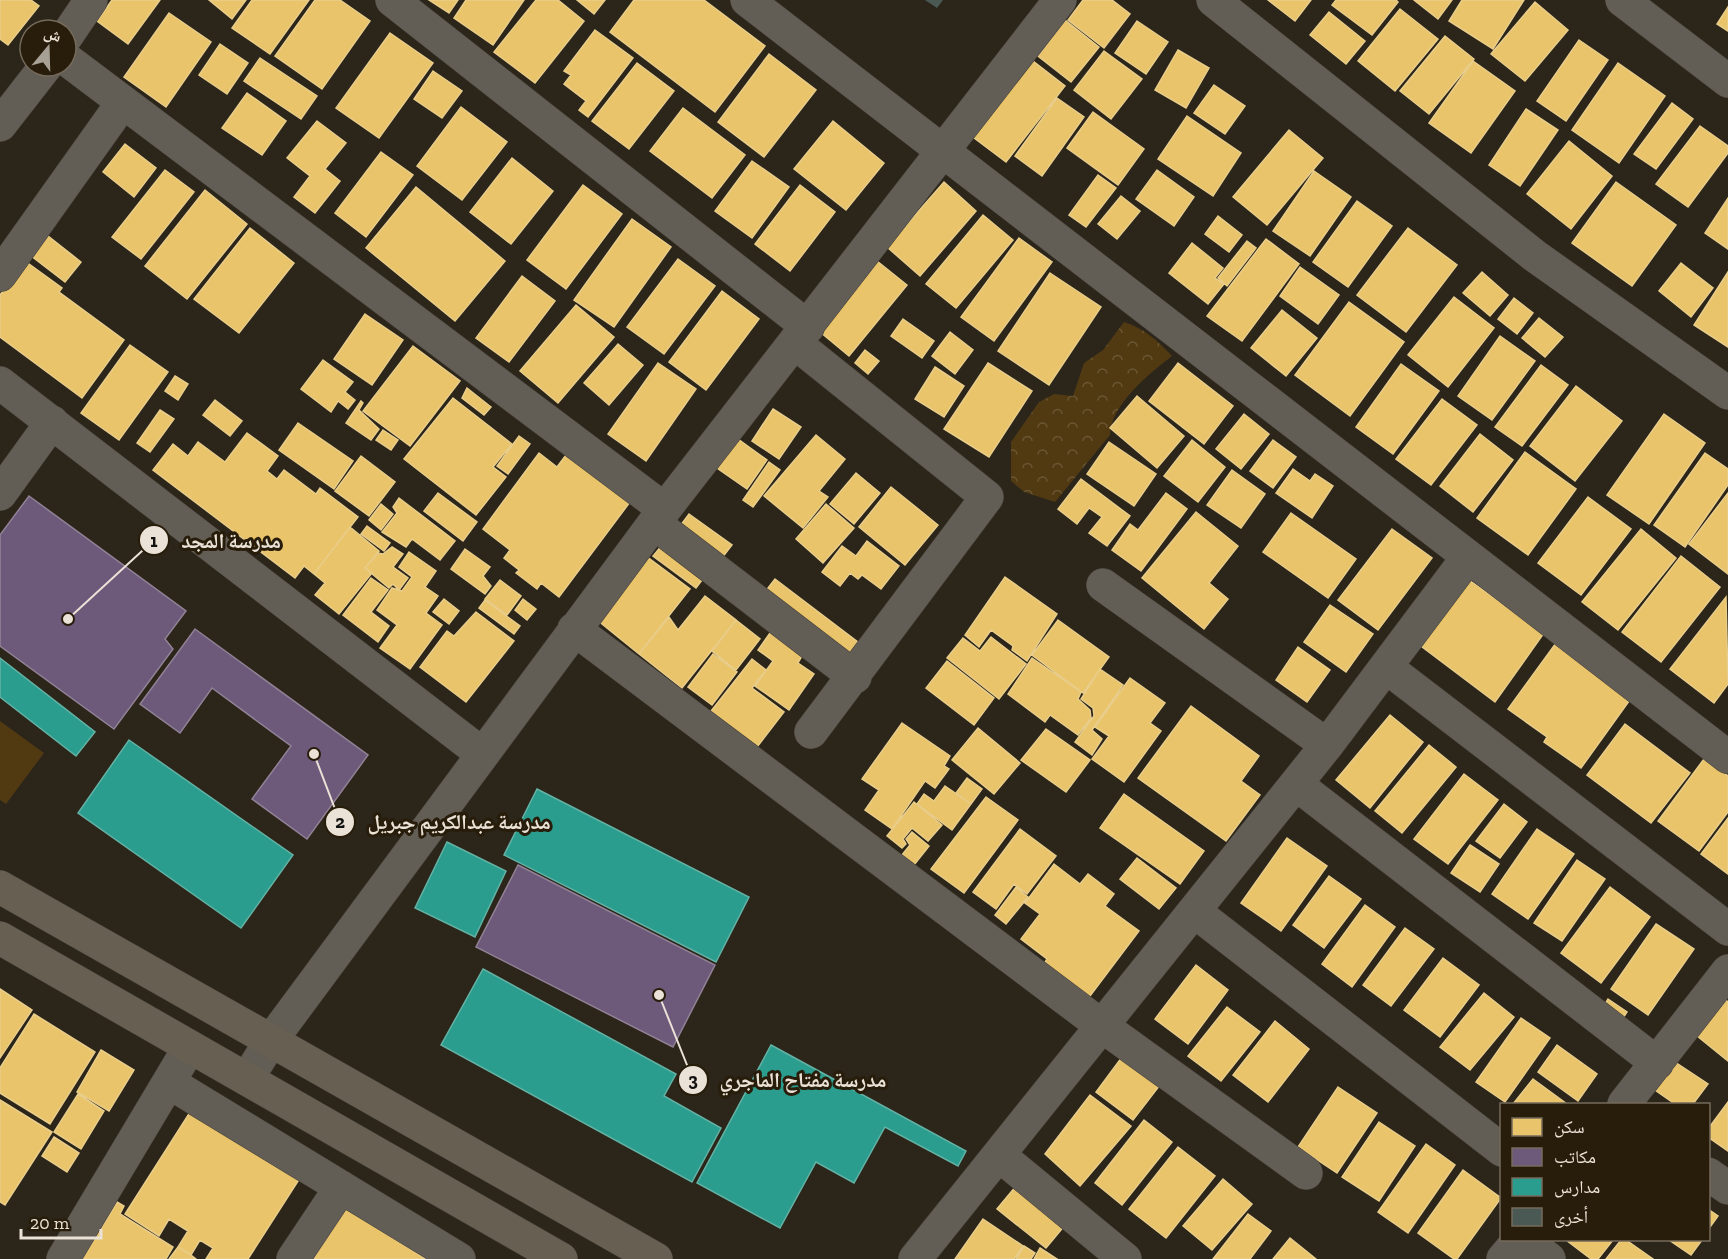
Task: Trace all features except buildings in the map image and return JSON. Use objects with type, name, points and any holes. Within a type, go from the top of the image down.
[{"type":"main road","points":[[0,887],[656,1259]]},
{"type":"main road","points":[[0,938],[561,1259]]},
{"type":"street","points":[[392,0],[801,335],[987,497],[855,677],[811,732]]},
{"type":"street","points":[[747,0],[1468,557],[1724,745]]},
{"type":"street","points":[[247,1079],[270,1042],[481,753],[659,516],[1060,0]]},
{"type":"street","points":[[1213,0],[1535,256],[1728,393]]},
{"type":"street","points":[[1622,0],[1728,81]]},
{"type":"street","points":[[78,68],[659,516],[855,677]]},
{"type":"street","points":[[0,126],[37,78]]},
{"type":"street","points":[[0,275],[123,102]]},
{"type":"street","points":[[0,383],[481,753]]},
{"type":"street","points":[[0,494],[51,422]]},
{"type":"street","points":[[915,1259],[1327,745],[1468,557]]},
{"type":"street","points":[[1103,585],[1327,745]]},
{"type":"street","points":[[574,629],[1102,1026],[1306,1173]]},
{"type":"street","points":[[1386,667],[1728,929]]},
{"type":"street","points":[[1296,784],[1657,1063]]},
{"type":"street","points":[[1194,911],[1500,1148]]},
{"type":"street","points":[[1625,1103],[1728,971]]},
{"type":"street","points":[[63,1259],[189,1048]]},
{"type":"street","points":[[170,1083],[459,1259]]},
{"type":"street","points":[[999,1155],[1125,1259]]},
{"type":"street","points":[[1710,1175],[1728,1188]]},
{"type":"street","points":[[293,1259],[341,1187]]},
{"type":"street","points":[[1503,1259],[1517,1241]]},
{"type":"street","points":[[1526,1241],[1549,1259]]},
{"type":"green space","points":[[1124,322],[1150,336],[1172,356],[1124,401],[1112,423],[1110,435],[1055,502],[1024,492],[1011,481],[1011,442],[1039,402],[1054,394],[1073,396],[1084,363],[1103,350]]},
{"type":"green space","points":[[0,721],[44,753],[6,804],[0,800]]},
{"type":"place","name":"مدرسة المجد","points":[[68,619]]},
{"type":"place","name":"مدرسة عبدالكريم جبريل","points":[[314,754]]},
{"type":"place","name":"مدرسة مفتاح الماجري","points":[[659,995]]}]
